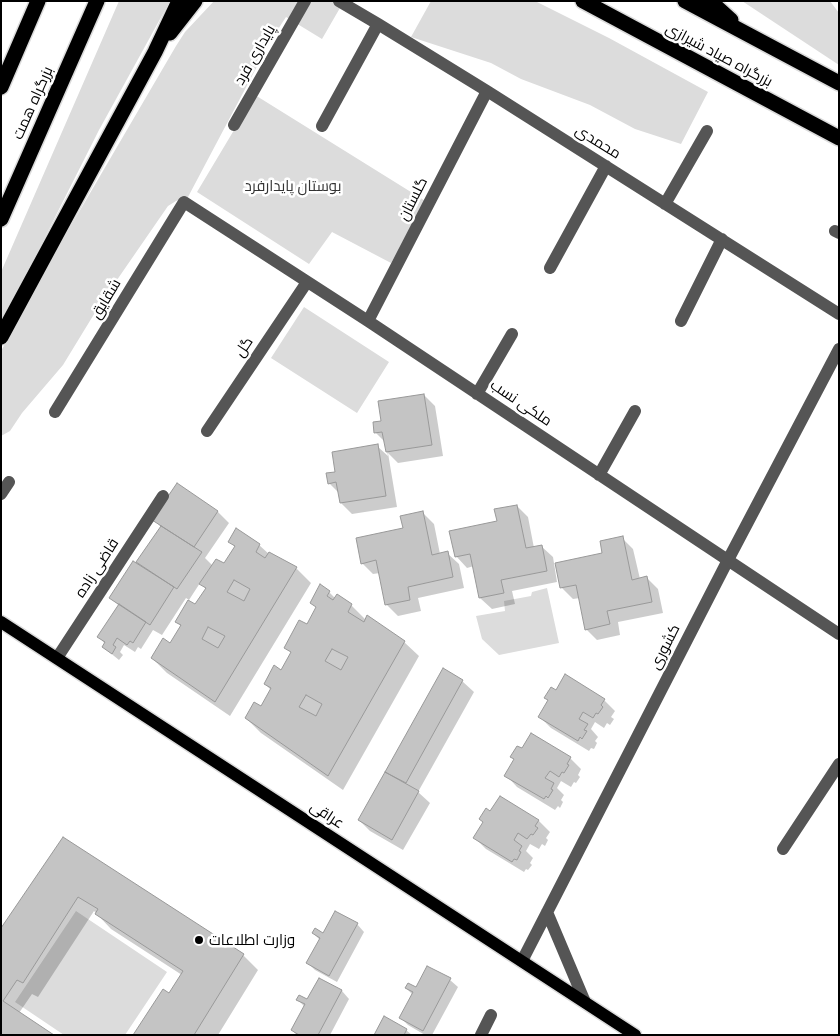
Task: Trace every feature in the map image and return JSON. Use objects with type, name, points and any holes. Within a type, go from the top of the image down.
[{"type":"highway","points":[[1,87],[38,1]]},
{"type":"highway","name":"بزرگراه همت","points":[[1,219],[97,1]]},
{"type":"highway","points":[[1,336],[155,52],[179,1]]},
{"type":"highway","points":[[155,52],[196,1]]},
{"type":"highway","name":"بزرگراه صیاد شیرازی","points":[[685,1],[839,83]]},
{"type":"highway","points":[[701,1],[751,37]]},
{"type":"highway","points":[[710,1],[751,37]]},
{"type":"highway","name":"بزرگراه صیاد شیرازی","points":[[583,2],[839,138]]},
{"type":"main road","name":"عراقی","points":[[1,622],[636,1035]]},
{"type":"street","name":"پایداری فرد","points":[[234,125],[305,1]]},
{"type":"street","name":"محمدی","points":[[339,1],[487,91],[839,314]]},
{"type":"street","points":[[322,126],[378,24]]},
{"type":"street","name":"گلستان","points":[[368,321],[487,91]]},
{"type":"street","points":[[665,204],[707,131]]},
{"type":"street","points":[[550,268],[606,166]]},
{"type":"street","name":"ملکی نسب","points":[[184,202],[368,321],[839,634]]},
{"type":"street","name":"شقایق","points":[[56,412],[184,202]]},
{"type":"street","points":[[681,321],[722,239]]},
{"type":"street","name":"گل","points":[[207,431],[307,282]]},
{"type":"street","points":[[477,394],[512,334]]},
{"type":"street","name":"کشوری","points":[[522,961],[839,348]]},
{"type":"street","points":[[599,475],[634,411]]},
{"type":"street","points":[[1,494],[9,482]]},
{"type":"street","name":"قاضی زاده","points":[[57,658],[163,496]]},
{"type":"street","points":[[783,849],[839,764]]},
{"type":"street","points":[[547,912],[585,1002]]},
{"type":"street","points":[[481,1035],[491,1014]]},
{"type":"green space","points":[[119,1],[170,1],[99,130],[1,319],[1,272]]},
{"type":"green space","points":[[214,1],[344,1],[322,39],[286,17],[271,40],[188,197],[168,206],[99,306],[63,365],[22,413],[10,431],[1,436],[1,351],[55,253],[176,46],[185,32]]},
{"type":"green space","points":[[431,1],[535,1],[609,38],[708,92],[681,144],[635,129],[590,105],[521,79],[491,63],[411,37]]},
{"type":"green space","points":[[742,1],[830,1],[839,13],[839,65]]},
{"type":"green space","name":"بوستان پایدارفرد","points":[[255,95],[427,202],[391,263],[332,232],[309,264],[197,192]]},
{"type":"green space","points":[[304,307],[389,362],[357,413],[271,358]]},
{"type":"green space","points":[[547,588],[559,643],[499,655],[482,639],[476,616],[505,611],[504,601],[531,596],[532,592]]},
{"type":"green space","points":[[76,911],[167,972],[125,1035],[64,1035],[15,1002]]},
{"type":"building","points":[[424,394],[432,445],[386,452],[382,432],[374,433],[373,422],[381,421],[378,401]]},
{"type":"building","points":[[378,444],[386,496],[340,503],[336,482],[328,484],[326,473],[335,472],[332,452]]},
{"type":"building","points":[[177,483],[218,511],[194,547],[152,520]]},
{"type":"building","points":[[517,505],[526,548],[542,545],[547,571],[501,580],[504,593],[479,598],[470,554],[455,557],[449,531],[497,521],[494,509]]},
{"type":"building","points":[[423,511],[432,555],[448,551],[453,577],[408,587],[410,600],[385,605],[376,560],[361,564],[356,538],[403,528],[400,516]]},
{"type":"building","points":[[161,526],[202,552],[177,589],[136,562]]},
{"type":"building","points":[[236,528],[260,544],[256,552],[265,558],[269,552],[297,567],[215,702],[151,658],[163,638],[170,643],[181,625],[175,622],[188,600],[195,604],[206,588],[199,584],[216,559],[224,563],[235,546],[228,542]],"holes":[[[234,580],[250,589],[244,601],[227,592]],[[208,627],[225,636],[218,648],[202,639]]]},
{"type":"building","points":[[623,536],[632,580],[647,576],[652,602],[607,611],[610,624],[585,630],[576,585],[560,588],[555,563],[602,553],[600,541]]},
{"type":"building","points":[[133,561],[174,587],[150,625],[109,598]]},
{"type":"building","points":[[320,584],[330,591],[327,596],[333,600],[337,594],[352,604],[348,612],[364,622],[367,615],[405,641],[328,776],[245,718],[254,702],[261,706],[271,688],[264,684],[274,665],[281,670],[291,652],[284,648],[299,620],[307,624],[316,607],[310,603]],"holes":[[[332,649],[348,657],[341,670],[325,661]],[[306,695],[322,704],[316,716],[299,707]]]},
{"type":"building","points":[[119,604],[146,622],[133,643],[130,641],[127,645],[117,638],[113,645],[116,647],[112,654],[102,647],[105,642],[97,637]]},
{"type":"building","points":[[443,668],[463,680],[406,783],[385,772]]},
{"type":"building","points":[[565,674],[605,699],[601,705],[603,707],[593,718],[583,712],[579,719],[588,724],[584,730],[587,731],[582,739],[580,737],[578,741],[538,717],[548,700],[544,698],[551,687],[556,690]]},
{"type":"building","points":[[531,733],[571,757],[564,773],[562,772],[559,777],[550,771],[545,778],[554,783],[551,789],[553,790],[548,798],[546,796],[544,799],[504,776],[514,759],[510,757],[517,746],[522,748]]},
{"type":"building","points":[[385,772],[419,791],[392,840],[358,820]]},
{"type":"building","points":[[500,796],[539,820],[535,826],[538,828],[527,839],[518,833],[514,840],[522,846],[519,851],[521,852],[517,860],[514,859],[512,862],[473,838],[483,822],[479,819],[486,808],[490,811]]},
{"type":"building","points":[[63,837],[244,954],[194,1035],[133,1035],[163,989],[169,993],[183,971],[95,914],[98,909],[78,897],[23,983],[17,980],[3,1001],[54,1035],[1,1035],[1,928]]},
{"type":"building","points":[[335,911],[358,923],[329,976],[306,963],[320,938],[312,933],[315,928],[323,933]]},
{"type":"building","points":[[427,966],[451,978],[423,1031],[399,1018],[413,992],[405,988],[408,983],[416,987]]},
{"type":"building","points":[[319,978],[342,990],[318,1035],[299,1035],[291,1030],[305,1004],[296,1000],[299,995],[307,999]]},
{"type":"building","points":[[384,1016],[407,1029],[404,1035],[374,1035]]},
{"type":"place","name":"وزارت اطلاعات","points":[[199,940]]}]
